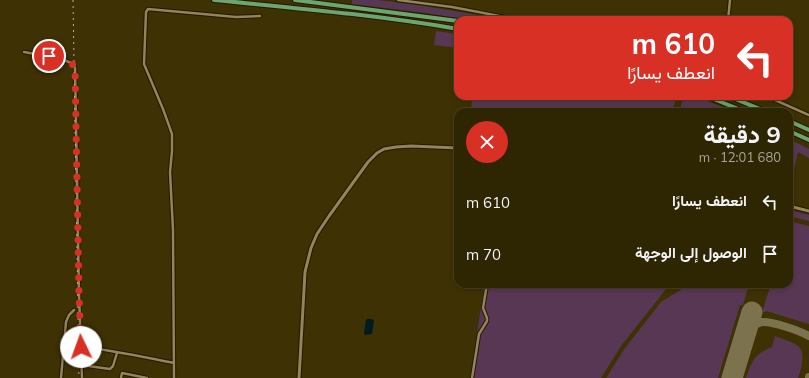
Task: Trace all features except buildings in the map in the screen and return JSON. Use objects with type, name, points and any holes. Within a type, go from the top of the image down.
[{"type":"highway","points":[[214,0],[262,4],[454,28]]},
{"type":"highway","points":[[295,0],[454,20]]},
{"type":"highway","points":[[716,100],[736,108]]},
{"type":"highway","points":[[738,100],[757,108]]},
{"type":"highway","points":[[793,123],[809,130]]},
{"type":"highway","points":[[793,133],[809,140]]},
{"type":"street","points":[[398,0],[452,7],[500,16]]},
{"type":"street","points":[[728,16],[730,0]]},
{"type":"street","points":[[174,378],[173,230],[170,172],[172,134],[144,64],[146,12],[148,9],[236,17],[260,16]]},
{"type":"street","points":[[24,52],[56,58],[73,64],[75,67],[82,378]]},
{"type":"street","points":[[775,100],[809,115]]},
{"type":"street","points":[[299,378],[305,272],[311,248],[317,234],[329,216],[368,162],[377,153],[384,149],[411,146],[454,148]]},
{"type":"street","points":[[793,207],[809,211]]},
{"type":"street","points":[[472,378],[479,334],[487,321],[483,308],[486,288]]},
{"type":"street","points":[[61,378],[66,322],[69,315],[74,310]]},
{"type":"street","points":[[81,347],[103,349],[174,363]]},
{"type":"street","points":[[64,349],[71,350],[81,355]]},
{"type":"street","points":[[82,365],[110,369],[113,366],[117,352]]},
{"type":"street","points":[[121,378],[122,373],[147,378]]},
{"type":"shaded area","points":[[352,0],[378,0],[484,16],[454,16],[454,18],[352,4]]},
{"type":"shaded area","points":[[436,31],[454,33],[454,48],[434,45]]},
{"type":"shaded area","points":[[472,100],[676,100],[673,108],[471,108]]},
{"type":"shaded area","points":[[683,100],[704,100],[725,108],[680,108]]},
{"type":"shaded area","points":[[793,141],[809,149],[809,158],[798,152],[793,175]]},
{"type":"shaded area","points":[[793,211],[809,215],[809,221],[793,217]]},
{"type":"shaded area","points":[[793,222],[809,226],[809,324],[766,311],[762,312],[770,288],[793,288]]},
{"type":"shaded area","points":[[483,288],[667,288],[621,346],[601,378],[471,378]]},
{"type":"shaded area","points":[[684,288],[748,288],[743,305],[740,305],[718,378],[606,378],[625,348],[661,302]]},
{"type":"shaded area","points":[[775,336],[794,344],[801,350],[803,357],[798,378],[746,378],[752,362],[762,352],[772,347]]},
{"type":"water","points":[[367,319],[372,319],[374,321],[372,334],[365,335],[364,333]]},
{"type":"taxiway","points":[[747,329],[758,323],[767,322],[786,327],[809,336]]},
{"type":"runway","points":[[732,378],[752,312]]},
{"type":"railway","points":[[73,0],[79,378]]},
{"type":"route","points":[[49,56],[74,64],[75,67],[81,347]]}]
